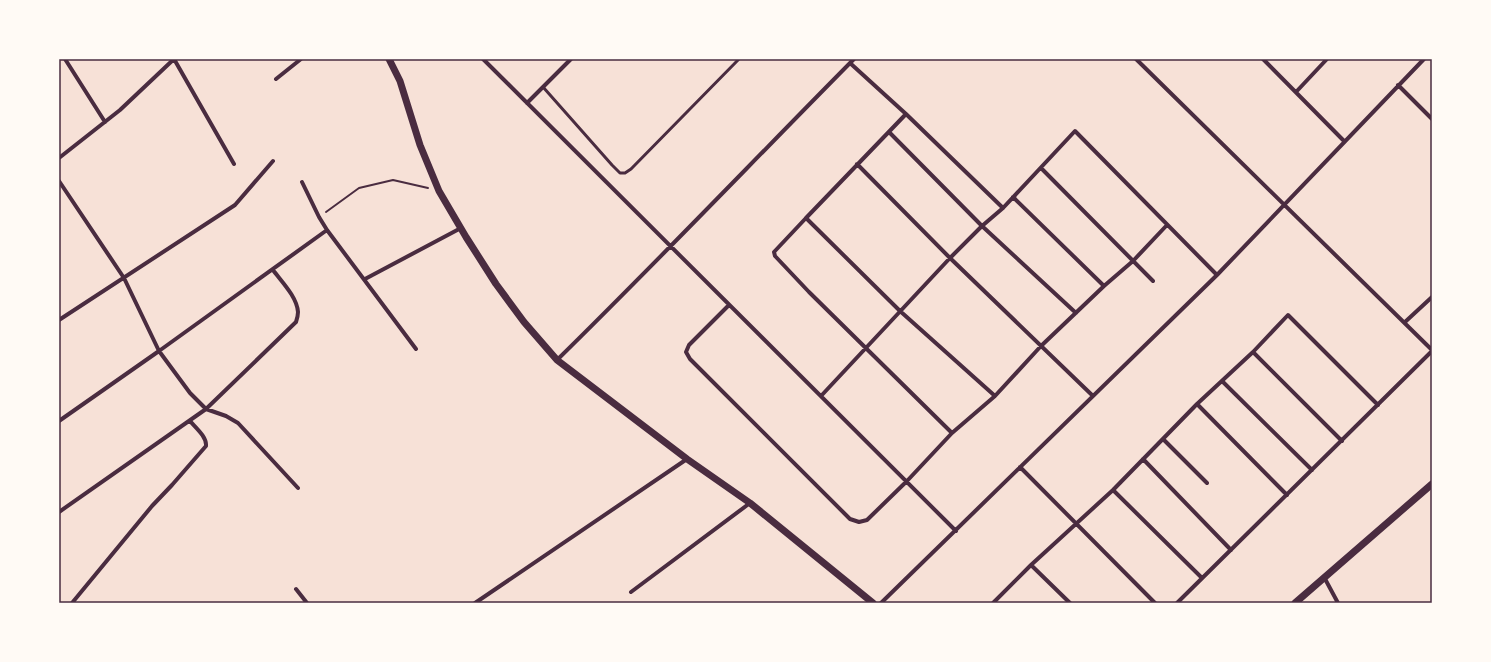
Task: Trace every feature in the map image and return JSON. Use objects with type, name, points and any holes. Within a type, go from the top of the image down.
[{"type":"street","points":[[65,59],[105,122]]},
{"type":"street","points":[[59,158],[120,110],[174,59],[234,164]]},
{"type":"street","points":[[276,79],[301,59]]},
{"type":"street","points":[[389,59],[400,81],[420,145],[439,191],[496,284],[524,322],[557,360],[687,459],[750,503],[873,603]]},
{"type":"street","points":[[483,59],[956,531]]},
{"type":"street","points":[[527,103],[571,59]]},
{"type":"street","points":[[557,360],[625,294],[670,246],[854,59]]},
{"type":"street","points":[[1136,59],[1405,322],[1432,351],[1177,603]]},
{"type":"street","points":[[1263,59],[1344,141]]},
{"type":"street","points":[[1296,92],[1327,59]]},
{"type":"street","points":[[881,603],[1217,275],[1424,59]]},
{"type":"street","points":[[850,63],[906,114],[1003,208]]},
{"type":"street","points":[[1398,85],[1432,119]]},
{"type":"street","points":[[906,114],[774,252],[775,256],[952,433]]},
{"type":"street","points":[[821,396],[950,258],[982,226],[1003,208],[1075,131],[1217,275]]},
{"type":"street","points":[[888,132],[982,226],[1076,313]]},
{"type":"street","points":[[59,320],[235,205],[273,161]]},
{"type":"street","points":[[857,164],[950,258],[1093,396]]},
{"type":"street","points":[[1041,168],[1153,280]]},
{"type":"street","points":[[59,181],[124,278],[159,351],[190,393],[206,409],[226,416],[238,423],[298,488]]},
{"type":"street","points":[[302,182],[327,230],[365,279],[416,350]]},
{"type":"street","points":[[1013,197],[1104,286]]},
{"type":"street","points":[[806,218],[900,311],[995,396]]},
{"type":"street","points":[[730,305],[689,345],[686,352],[690,359],[850,519],[858,522],[867,520],[907,481],[952,433],[995,396],[1041,346],[1104,286],[1133,261],[1167,225]]},
{"type":"street","points":[[365,279],[461,228]]},
{"type":"street","points":[[59,421],[273,270],[327,230]]},
{"type":"street","points":[[59,512],[206,409],[296,322],[298,313],[295,302],[290,292],[273,270]]},
{"type":"street","points":[[1405,322],[1432,297]]},
{"type":"street","points":[[993,603],[1076,522],[1113,490],[1197,404],[1254,352],[1288,315],[1378,405]]},
{"type":"street","points":[[1254,352],[1342,441]]},
{"type":"street","points":[[1222,381],[1312,470]]},
{"type":"street","points":[[1197,404],[1287,495]]},
{"type":"street","points":[[72,603],[152,506],[206,446],[204,438],[190,421]]},
{"type":"street","points":[[1163,439],[1207,483]]},
{"type":"street","points":[[475,603],[687,459]]},
{"type":"street","points":[[1143,459],[1231,550]]},
{"type":"street","points":[[1020,467],[1155,603]]},
{"type":"street","points":[[1295,603],[1432,484]]},
{"type":"street","points":[[1113,490],[1202,578]]},
{"type":"street","points":[[631,592],[750,503]]},
{"type":"street","points":[[1031,565],[1070,603]]},
{"type":"street","points":[[1324,577],[1338,603]]},
{"type":"street","points":[[296,589],[307,603]]},
{"type":"lane","points":[[543,87],[612,165],[620,173],[625,174],[739,59]]},
{"type":"path","points":[[319,217],[359,188],[393,180],[439,191]]}]
